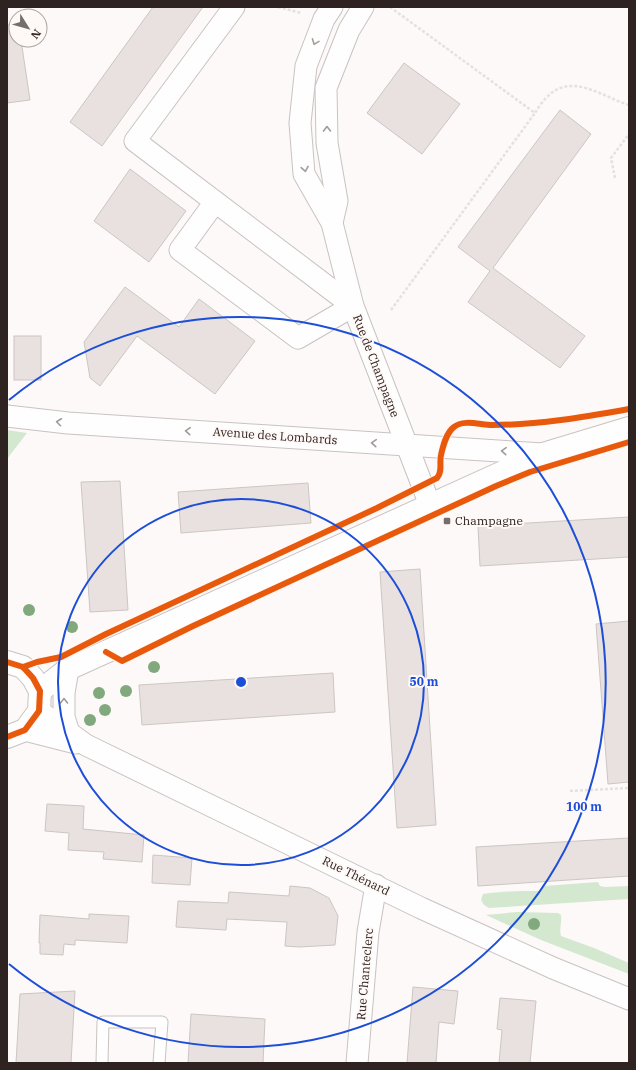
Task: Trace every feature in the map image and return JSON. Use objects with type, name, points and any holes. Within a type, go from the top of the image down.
[{"type":"street","points":[[215,202],[180,250],[298,338],[353,306],[135,141],[234,7]]},
{"type":"street","name":"Rue de Champagne","points":[[332,7],[324,19],[306,66],[300,124],[304,174],[332,223],[353,306],[430,505]]},
{"type":"street","name":"Rue de Champagne","points":[[332,223],[337,202],[327,143],[326,88],[349,30],[363,7]]},
{"type":"street","name":"Avenue des Lombards","points":[[7,416],[68,423],[543,454]]},
{"type":"street","name":"Avenue des Lombards","points":[[15,664],[37,670],[68,669],[543,454],[629,428]]},
{"type":"street","points":[[15,664],[33,678],[39,701]]},
{"type":"street","points":[[68,669],[64,693],[64,717],[70,733]]},
{"type":"street","name":"Avenue des Lombards","points":[[16,734],[39,701],[68,669]]},
{"type":"street","name":"Rue Thénard","points":[[39,701],[70,733],[86,745],[421,908],[553,968],[629,998]]},
{"type":"street","name":"Rue Thénard","points":[[16,734],[86,745]]},
{"type":"street","name":"Rue Chanteclerc","points":[[357,1063],[368,932],[376,886]]},
{"type":"lane","points":[[102,1063],[103,1022],[162,1022],[159,1063]]},
{"type":"path","points":[[390,7],[535,113]]},
{"type":"path","points":[[391,310],[546,97],[558,89],[569,85],[583,87],[616,102],[629,105]]},
{"type":"path","points":[[616,178],[612,158],[629,134]]},
{"type":"path","points":[[570,791],[629,788]]},
{"type":"green space","points":[[7,430],[27,433],[7,459]]},
{"type":"green space","points":[[598,882],[600,886],[605,887],[629,886],[629,899],[489,908],[484,905],[481,900],[483,894],[540,891],[544,886]]},
{"type":"green space","points":[[517,912],[558,913],[561,915],[561,936],[629,963],[629,974],[541,940],[486,915]]},
{"type":"building","points":[[153,7],[203,7],[102,146],[70,122]]},
{"type":"building","points":[[7,25],[8,48],[22,48],[30,100],[7,103]]},
{"type":"building","points":[[404,63],[460,104],[422,154],[367,113]]},
{"type":"building","points":[[560,110],[591,134],[493,268],[585,336],[560,368],[468,302],[490,271],[458,247]]},
{"type":"building","points":[[130,169],[186,211],[149,262],[94,221]]},
{"type":"building","points":[[125,287],[179,327],[199,299],[255,341],[215,394],[137,336],[100,386],[90,378],[84,342]]},
{"type":"building","points":[[14,336],[41,336],[41,380],[14,380]]},
{"type":"building","points":[[120,481],[128,610],[90,612],[81,482]]},
{"type":"building","points":[[308,483],[311,523],[181,533],[178,492]]},
{"type":"building","points":[[629,517],[629,557],[480,566],[478,526]]},
{"type":"building","points":[[420,569],[436,825],[397,828],[380,572]]},
{"type":"building","points":[[629,621],[629,782],[608,784],[596,624]]},
{"type":"building","points":[[333,673],[335,712],[142,725],[139,685]]},
{"type":"building","points":[[47,804],[84,806],[83,829],[144,835],[142,862],[103,859],[104,852],[68,850],[69,833],[45,831]]},
{"type":"building","points":[[629,838],[629,876],[478,886],[476,847]]},
{"type":"building","points":[[153,855],[192,858],[190,885],[152,883]]},
{"type":"building","points":[[290,886],[310,888],[329,898],[338,916],[335,945],[299,947],[285,946],[287,922],[227,919],[226,930],[176,927],[178,901],[228,903],[229,892],[289,896]]},
{"type":"building","points":[[89,914],[129,916],[127,943],[75,940],[75,945],[64,944],[63,955],[40,954],[40,915],[89,919]]},
{"type":"building","points":[[413,987],[458,991],[454,1024],[439,1022],[436,1063],[407,1063]]},
{"type":"building","points":[[75,991],[71,1063],[16,1063],[20,994]]},
{"type":"building","points":[[500,998],[536,1001],[530,1063],[499,1063],[502,1030],[497,1029]]},
{"type":"building","points":[[191,1014],[265,1019],[263,1063],[188,1063]]},
{"type":"cycle path","points":[[23,667],[37,662],[61,657],[106,634],[377,508],[437,478],[440,473],[440,458],[445,440],[451,430],[462,423],[492,425],[526,424],[578,418],[629,409]]},
{"type":"cycle path","points":[[106,652],[122,661],[193,626],[496,486],[530,472],[629,442]]},
{"type":"cycle path","points":[[7,662],[23,667],[33,678],[40,691],[39,711],[25,730],[7,737]]},
{"type":"place","name":"Champagne","points":[[447,521]]}]
